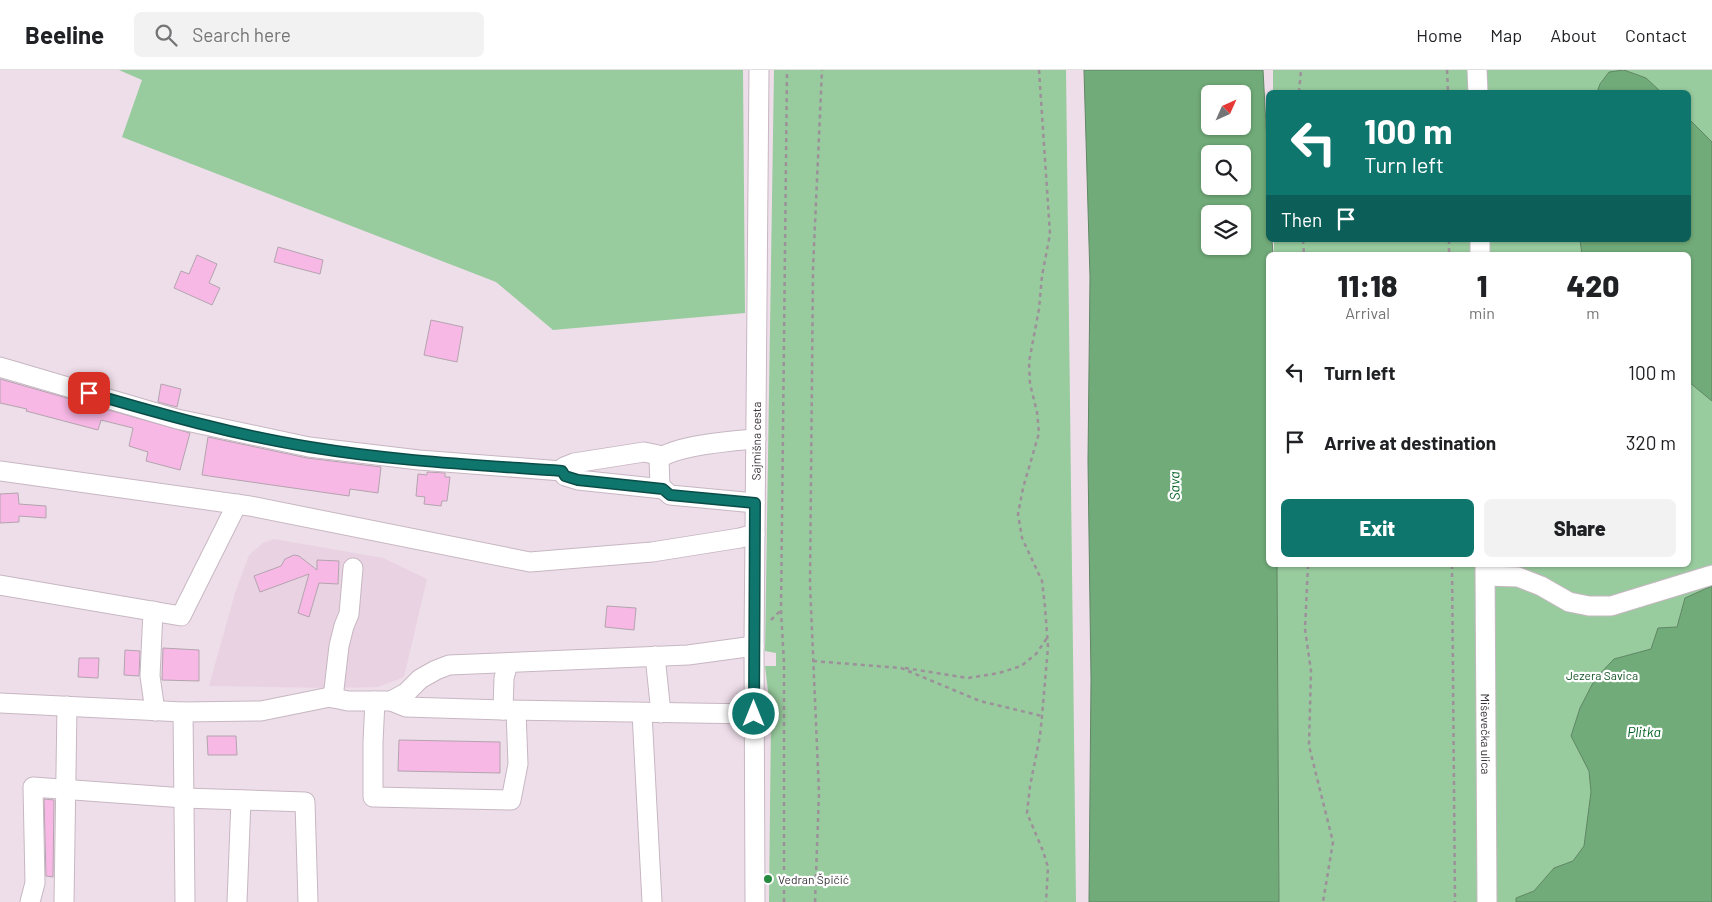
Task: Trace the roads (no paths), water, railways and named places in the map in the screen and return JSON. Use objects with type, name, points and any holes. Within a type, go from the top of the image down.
[{"type":"street","name":"Sajmišna cesta","points":[[755,902],[754,646],[759,70]]},
{"type":"street","points":[[1477,70],[1478,90]]},
{"type":"street","points":[[0,367],[177,419],[309,447],[419,460],[562,471]]},
{"type":"street","points":[[755,503],[670,495],[660,486],[659,459],[666,453],[715,443],[756,439]]},
{"type":"street","points":[[562,471],[564,467],[574,463],[644,452],[663,456]]},
{"type":"street","points":[[0,471],[237,504],[530,562],[652,552],[755,534]]},
{"type":"street","points":[[562,471],[565,476],[578,480],[663,489]]},
{"type":"street","points":[[0,585],[181,616],[237,504]]},
{"type":"street","points":[[333,698],[339,646],[349,614],[353,568]]},
{"type":"street","points":[[1486,570],[1518,577],[1541,586],[1569,602],[1589,606],[1611,606],[1712,575]]},
{"type":"street","name":"Miševečka ulica","points":[[1486,570],[1487,902]]},
{"type":"street","points":[[153,611],[150,676],[154,711]]},
{"type":"street","points":[[383,701],[406,693],[420,679],[448,665],[688,655],[754,646]]},
{"type":"street","points":[[655,656],[661,713]]},
{"type":"street","points":[[383,701],[373,742],[373,797],[511,800],[518,764],[504,678],[508,663]]},
{"type":"street","points":[[0,703],[183,712],[261,711],[315,699],[333,698],[348,701],[383,701],[406,707],[754,714]]},
{"type":"street","points":[[64,902],[66,706]]},
{"type":"street","points":[[183,712],[185,902]]},
{"type":"street","points":[[642,713],[652,902]]},
{"type":"street","points":[[30,902],[34,883],[33,787],[184,798],[305,802],[308,902]]},
{"type":"street","points":[[237,902],[241,800]]},
{"type":"water","name":"Sava","points":[[1084,70],[1263,70],[1266,126],[1266,242],[1272,242],[1273,252],[1266,252],[1266,567],[1277,567],[1279,902],[1089,902],[1091,679],[1088,461],[1090,277]]},
{"type":"water","points":[[1624,70],[1646,78],[1659,90],[1598,90],[1609,72]]},
{"type":"water","points":[[1691,121],[1712,142],[1712,401],[1691,384],[1691,252],[1582,252],[1580,242],[1691,242]]},
{"type":"water","name":"Plitka","points":[[1712,586],[1712,902],[1516,902],[1516,898],[1534,891],[1554,868],[1573,861],[1584,846],[1591,792],[1589,771],[1571,736],[1580,708],[1595,679],[1614,659],[1651,649],[1658,628],[1677,627],[1685,598]]},
{"type":"place","name":"Vedran Špičić","points":[[768,879]]},
{"type":"park label","name":"Jezera Savica","points":[[1602,675]]}]
